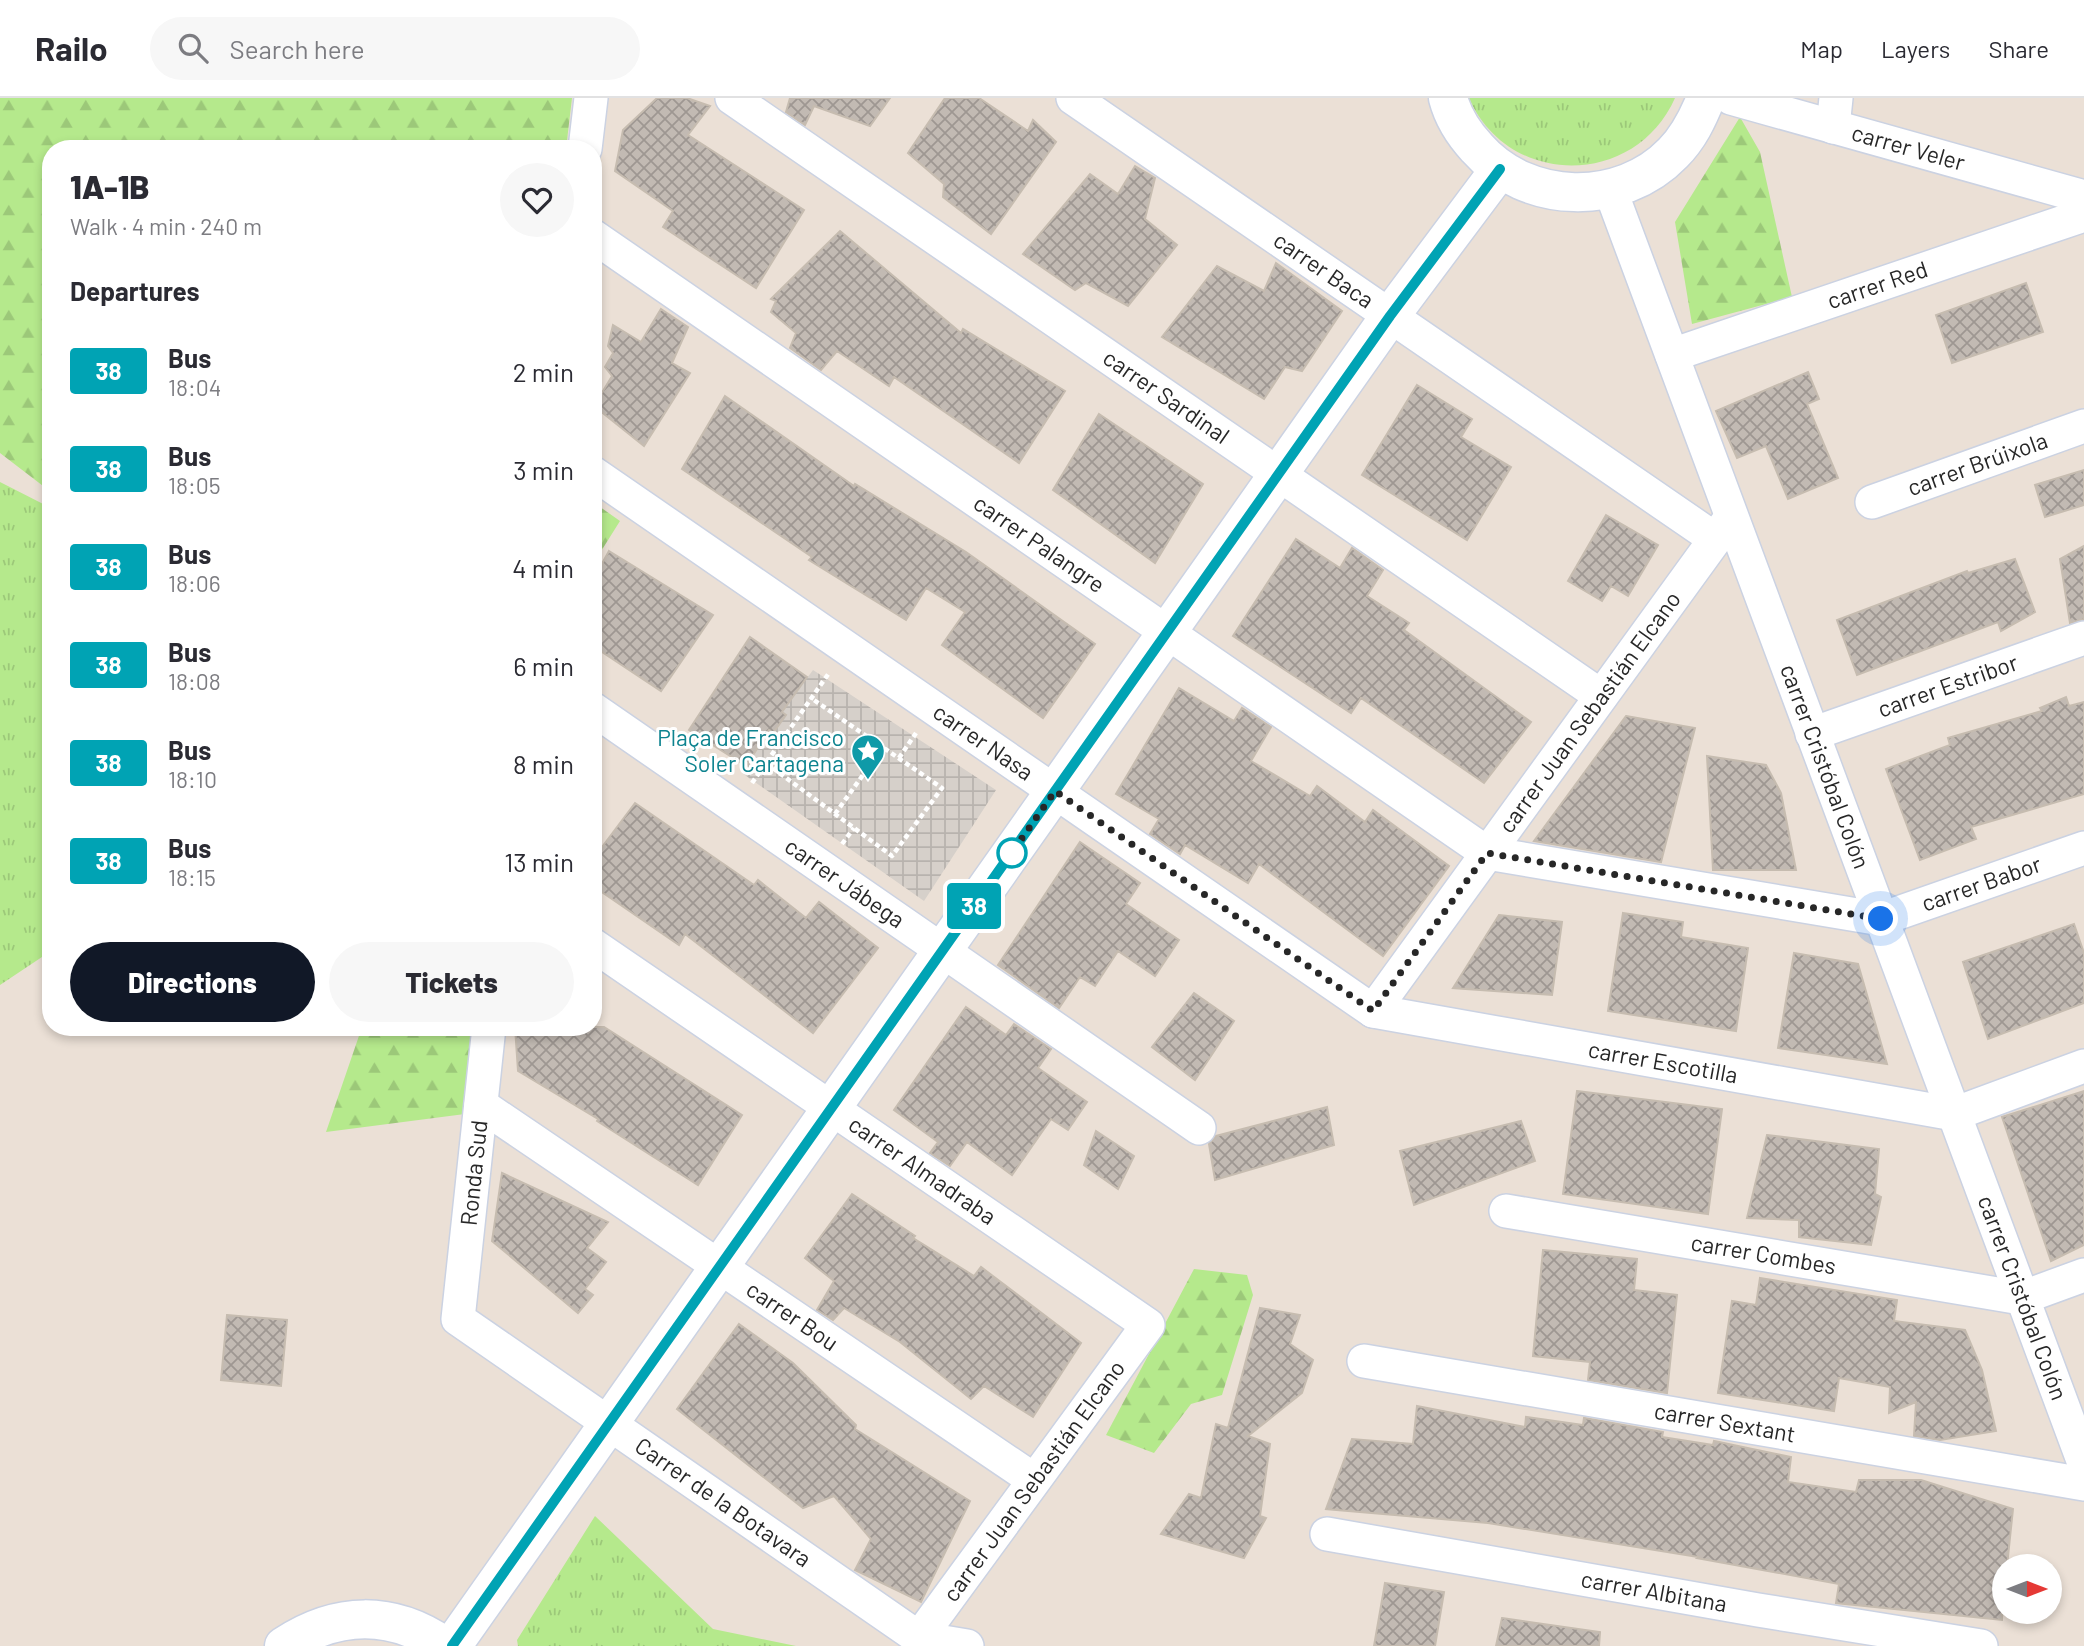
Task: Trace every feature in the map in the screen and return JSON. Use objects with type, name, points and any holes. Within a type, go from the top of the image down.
[{"type":"street","points":[[586,140],[591,98]]},
{"type":"street","name":"carrer Sardinal","points":[[732,98],[1601,696]]},
{"type":"street","name":"carrer Baca","points":[[1073,98],[1390,316],[1723,528]]},
{"type":"street","points":[[1448,98],[1458,123],[1470,141],[1500,169],[1517,179],[1553,191],[1591,192],[1633,181],[1654,169],[1672,154],[1688,135],[1706,98]]},
{"type":"street","name":"carrer Veler","points":[[1731,98],[1834,112],[2084,197]]},
{"type":"street","points":[[452,1646],[1390,316],[1500,169]]},
{"type":"street","name":"carrer Cristóbal Colón","points":[[1610,189],[1672,355],[1723,528],[1812,734],[2084,1463]]},
{"type":"street","name":"carrer Red","points":[[1672,355],[2084,215]]},
{"type":"street","name":"carrer Palangre","points":[[602,242],[1487,853]]},
{"type":"street","name":"carrer Brúixola","points":[[1872,502],[2084,426]]},
{"type":"street","name":"carrer Nasa","points":[[602,479],[1373,1011]]},
{"type":"street","name":"carrer Juan Sebastián Elcano","points":[[1373,1011],[1723,528]]},
{"type":"street","name":"carrer Estribor","points":[[1812,734],[2084,638]]},
{"type":"street","name":"carrer Jábega","points":[[602,715],[1199,1128]]},
{"type":"street","name":"carrer Babor","points":[[1881,919],[2084,848]]},
{"type":"street","points":[[1487,853],[1881,919]]},
{"type":"street","name":"carrer Almadraba","points":[[602,951],[1149,1325]]},
{"type":"street","name":"carrer Escotilla","points":[[1373,1011],[1954,1114]]},
{"type":"street","name":"Ronda Sud","points":[[458,1319],[488,1036]]},
{"type":"street","points":[[1954,1114],[2084,1066]]},
{"type":"street","name":"carrer Bou","points":[[481,1105],[1034,1480]]},
{"type":"street","name":"carrer Combes","points":[[1506,1211],[2021,1298]]},
{"type":"street","points":[[2021,1298],[2084,1275]]},
{"type":"street","name":"Carrer de la Botavara","points":[[458,1319],[919,1638]]},
{"type":"street","name":"carrer Juan Sebastián Elcano","points":[[919,1638],[1149,1325]]},
{"type":"street","name":"carrer Sextant","points":[[1364,1361],[2084,1484]]},
{"type":"street","name":"carrer Albitana","points":[[1327,1534],[1980,1646]]},
{"type":"street","points":[[284,1646],[324,1625],[368,1619],[411,1627],[444,1646]]},
{"type":"street","points":[[919,1638],[967,1646]]},
{"type":"path","points":[[811,698],[942,788],[892,856],[835,814],[766,763],[811,698]]},
{"type":"path","points":[[835,814],[883,747]]},
{"type":"green space","points":[[0,98],[572,98],[567,140],[42,140],[42,485],[0,453]]},
{"type":"green space","points":[[1469,98],[1675,98],[1656,128],[1631,149],[1603,161],[1572,166],[1541,161],[1512,149],[1487,128]]},
{"type":"green space","points":[[1740,117],[1760,152],[1792,297],[1692,324],[1675,222]]},
{"type":"green space","points":[[0,482],[42,503],[42,957],[0,985]]},
{"type":"green space","points":[[602,508],[620,521],[602,550]]},
{"type":"green space","points":[[359,1036],[474,1036],[465,1114],[326,1132]]},
{"type":"green space","points":[[1194,1269],[1247,1275],[1253,1295],[1222,1395],[1191,1404],[1154,1453],[1106,1435]]},
{"type":"green space","points":[[595,1516],[713,1629],[796,1646],[518,1646],[517,1640]]},
{"type":"shaded area","name":"Plaça de Francisco Soler Cartagena","points":[[813,670],[996,790],[924,901],[742,773],[769,730],[773,732],[786,715],[782,712]]},
{"type":"building","points":[[657,98],[687,98],[710,106],[688,135],[804,210],[756,288],[663,227],[673,211],[615,171],[623,130]]},
{"type":"building","points":[[790,98],[890,98],[870,126],[814,106],[805,125],[786,112]]},
{"type":"building","points":[[945,98],[979,98],[1028,131],[1033,120],[1056,142],[991,234],[943,197],[944,184],[908,153]]},
{"type":"building","points":[[1135,166],[1155,178],[1145,219],[1177,245],[1128,306],[1086,283],[1075,290],[1023,254],[1090,174],[1118,194]]},
{"type":"building","points":[[840,231],[961,333],[963,329],[1065,391],[1019,463],[894,377],[889,386],[837,351],[821,370],[790,348],[796,333],[771,312],[776,301],[771,299]]},
{"type":"building","points":[[1276,263],[1342,311],[1302,371],[1285,367],[1264,399],[1162,337],[1217,266],[1264,291]]},
{"type":"building","points":[[2026,283],[2043,332],[1952,363],[1936,315]]},
{"type":"building","points":[[661,309],[688,327],[672,363],[690,373],[644,446],[602,412],[602,393],[612,376],[605,367],[613,353],[608,346],[613,325],[641,342]]},
{"type":"building","points":[[1808,372],[1819,399],[1807,404],[1838,478],[1788,499],[1766,446],[1737,458],[1716,411]]},
{"type":"building","points":[[1417,385],[1472,419],[1461,437],[1511,467],[1467,540],[1362,475]]},
{"type":"building","points":[[725,396],[854,486],[855,484],[966,552],[1095,644],[1043,718],[942,645],[965,612],[926,588],[906,620],[809,560],[812,557],[682,469]]},
{"type":"building","points":[[1099,414],[1203,484],[1155,563],[1053,490]]},
{"type":"building","points":[[2084,470],[2084,505],[2045,517],[2035,485]]},
{"type":"building","points":[[1606,515],[1658,545],[1628,596],[1611,586],[1602,601],[1568,581]]},
{"type":"building","points":[[1296,539],[1340,568],[1352,548],[1383,570],[1367,596],[1409,623],[1404,630],[1531,722],[1484,783],[1361,698],[1351,713],[1233,636]]},
{"type":"building","points":[[2084,546],[2084,619],[2070,623],[2060,559]]},
{"type":"building","points":[[609,551],[713,615],[661,691],[602,652],[602,564]]},
{"type":"building","points":[[2015,559],[2035,612],[2001,631],[1998,622],[1857,675],[1837,620],[1967,571],[1968,573]]},
{"type":"building","points":[[750,637],[807,677],[782,712],[786,715],[773,733],[769,730],[746,766],[689,730]]},
{"type":"building","points":[[1179,688],[1234,721],[1242,708],[1271,727],[1251,761],[1310,796],[1317,786],[1365,822],[1373,810],[1449,866],[1383,956],[1259,864],[1248,883],[1185,845],[1180,854],[1150,834],[1159,819],[1116,794]]},
{"type":"building","points":[[2066,697],[2069,706],[2084,702],[2084,794],[1971,827],[1976,839],[1920,860],[1886,769],[1950,745],[1948,738],[2042,711],[2040,708]]},
{"type":"building","points":[[1626,716],[1695,728],[1661,862],[1534,841]]},
{"type":"building","points":[[1707,756],[1766,765],[1781,793],[1796,870],[1713,870]]},
{"type":"building","points":[[635,803],[754,885],[758,880],[806,918],[819,902],[878,948],[813,1033],[685,934],[679,945],[602,892],[602,847]]},
{"type":"building","points":[[1080,842],[1140,883],[1126,904],[1179,940],[1155,976],[1118,951],[1095,986],[1080,977],[1059,1008],[998,965]]},
{"type":"building","points":[[1623,913],[1683,922],[1681,937],[1748,948],[1736,1031],[1608,1011]]},
{"type":"building","points":[[1499,915],[1562,922],[1552,995],[1453,988]]},
{"type":"building","points":[[2074,924],[2084,953],[2084,1003],[1988,1039],[1963,962]]},
{"type":"building","points":[[1794,953],[1858,964],[1887,1064],[1778,1048]]},
{"type":"building","points":[[1194,993],[1234,1021],[1195,1080],[1152,1047]]},
{"type":"building","points":[[966,1007],[1006,1035],[1014,1024],[1051,1049],[1038,1068],[1087,1102],[1068,1130],[1051,1119],[1012,1175],[967,1142],[950,1166],[930,1153],[938,1142],[894,1110]]},
{"type":"building","points":[[604,1027],[742,1115],[698,1185],[597,1121],[598,1119],[518,1071],[516,1036],[602,1036]]},
{"type":"building","points":[[1577,1091],[1722,1109],[1708,1214],[1563,1194]]},
{"type":"building","points":[[2084,1091],[2084,1245],[2051,1261],[2002,1117]]},
{"type":"building","points":[[1327,1107],[1334,1145],[1215,1180],[1209,1144],[1216,1136]]},
{"type":"building","points":[[1521,1121],[1535,1161],[1414,1205],[1400,1151]]},
{"type":"building","points":[[1096,1131],[1134,1156],[1118,1189],[1084,1165]]},
{"type":"building","points":[[1767,1135],[1879,1149],[1875,1194],[1881,1197],[1871,1245],[1799,1237],[1799,1220],[1747,1218]]},
{"type":"building","points":[[502,1173],[608,1222],[587,1248],[606,1262],[585,1289],[593,1295],[578,1313],[492,1241]]},
{"type":"building","points":[[852,1194],[915,1236],[913,1238],[974,1276],[981,1267],[1081,1343],[1033,1417],[984,1386],[971,1399],[900,1342],[844,1308],[833,1320],[817,1310],[834,1281],[805,1258]]},
{"type":"building","points":[[1543,1250],[1637,1259],[1634,1290],[1677,1295],[1667,1393],[1588,1380],[1590,1362],[1533,1356]]},
{"type":"building","points":[[1760,1278],[1897,1300],[1894,1321],[1965,1330],[1982,1370],[1996,1431],[1940,1440],[1914,1436],[1916,1402],[1889,1413],[1890,1387],[1839,1378],[1834,1411],[1718,1393],[1732,1301],[1756,1305]]},
{"type":"building","points":[[1260,1308],[1300,1315],[1290,1344],[1313,1360],[1302,1393],[1248,1436],[1270,1444],[1260,1516],[1266,1518],[1244,1558],[1161,1534],[1189,1494],[1201,1498],[1216,1424],[1228,1428]]},
{"type":"building","points":[[227,1315],[287,1320],[281,1386],[221,1380]]},
{"type":"building","points":[[739,1324],[793,1363],[856,1425],[855,1429],[970,1501],[921,1602],[855,1570],[871,1539],[834,1496],[803,1508],[677,1409]]},
{"type":"building","points":[[1417,1406],[1525,1427],[1526,1417],[1583,1425],[1584,1418],[1663,1432],[1662,1437],[1713,1445],[1714,1441],[1791,1457],[1788,1482],[1856,1492],[1859,1480],[1921,1480],[2013,1509],[2008,1554],[1992,1554],[1992,1619],[1836,1603],[1839,1584],[1698,1557],[1488,1523],[1326,1509],[1352,1439],[1413,1444]]},
{"type":"building","points":[[1385,1583],[1444,1592],[1435,1646],[1374,1646]]},
{"type":"building","points":[[1502,1618],[1600,1632],[1599,1646],[1496,1646]]},
{"type":"bus line","name":"38","points":[[452,1646],[1390,316],[1500,169]]},
{"type":"place","name":"Plaça de Francisco Soler Cartagena","points":[[868,781]]},
{"type":"route","points":[[1012,853],[1006,861],[1055,791],[1373,1011],[1487,853],[1881,919]]}]
